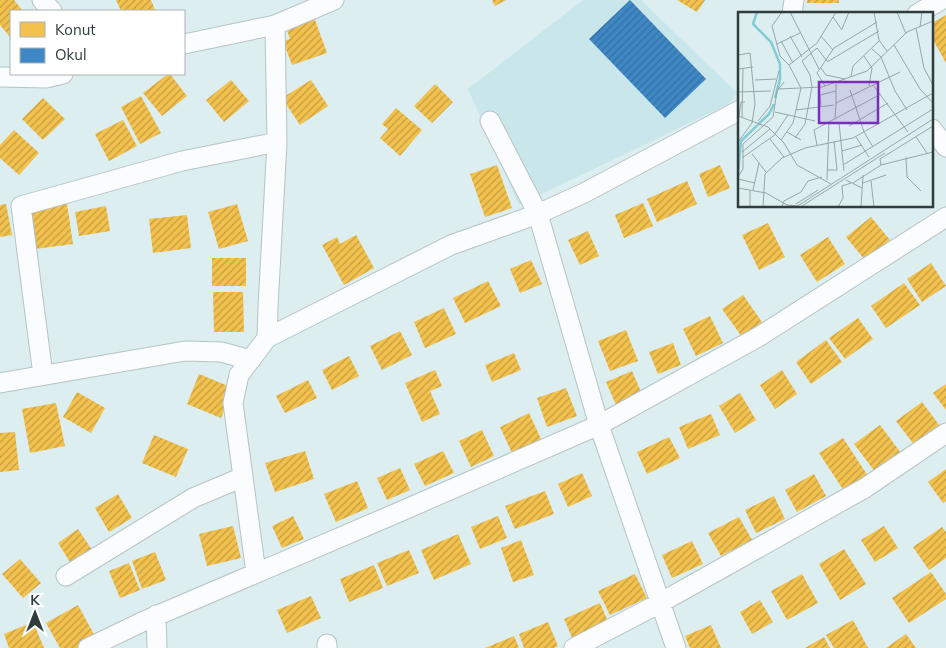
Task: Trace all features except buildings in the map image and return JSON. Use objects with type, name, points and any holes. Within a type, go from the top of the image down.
[{"type":"street","points":[[42,0],[51,10]]},
{"type":"street","points":[[185,44],[274,25],[334,0]]},
{"type":"street","points":[[920,12],[941,0]]},
{"type":"street","points":[[268,338],[277,142],[274,25]]},
{"type":"street","points":[[0,77],[46,78],[59,75]]},
{"type":"street","points":[[256,573],[234,403],[239,375],[268,338],[451,244],[538,214],[584,193],[738,111]]},
{"type":"street","points":[[490,121],[538,214],[599,425],[676,648]]},
{"type":"street","points":[[934,131],[946,147]]},
{"type":"street","points":[[44,375],[21,206],[182,160],[277,142]]},
{"type":"street","points":[[88,648],[156,615],[599,425],[760,336],[946,217]]},
{"type":"street","points":[[0,383],[185,351],[221,352],[251,360]]},
{"type":"street","points":[[574,648],[660,603],[865,488],[946,433]]},
{"type":"street","points":[[66,576],[193,498],[243,477]]},
{"type":"street","points":[[156,615],[157,648]]},
{"type":"shaded area","points":[[583,0],[641,0],[737,93],[729,104],[519,205],[468,89]]}]
